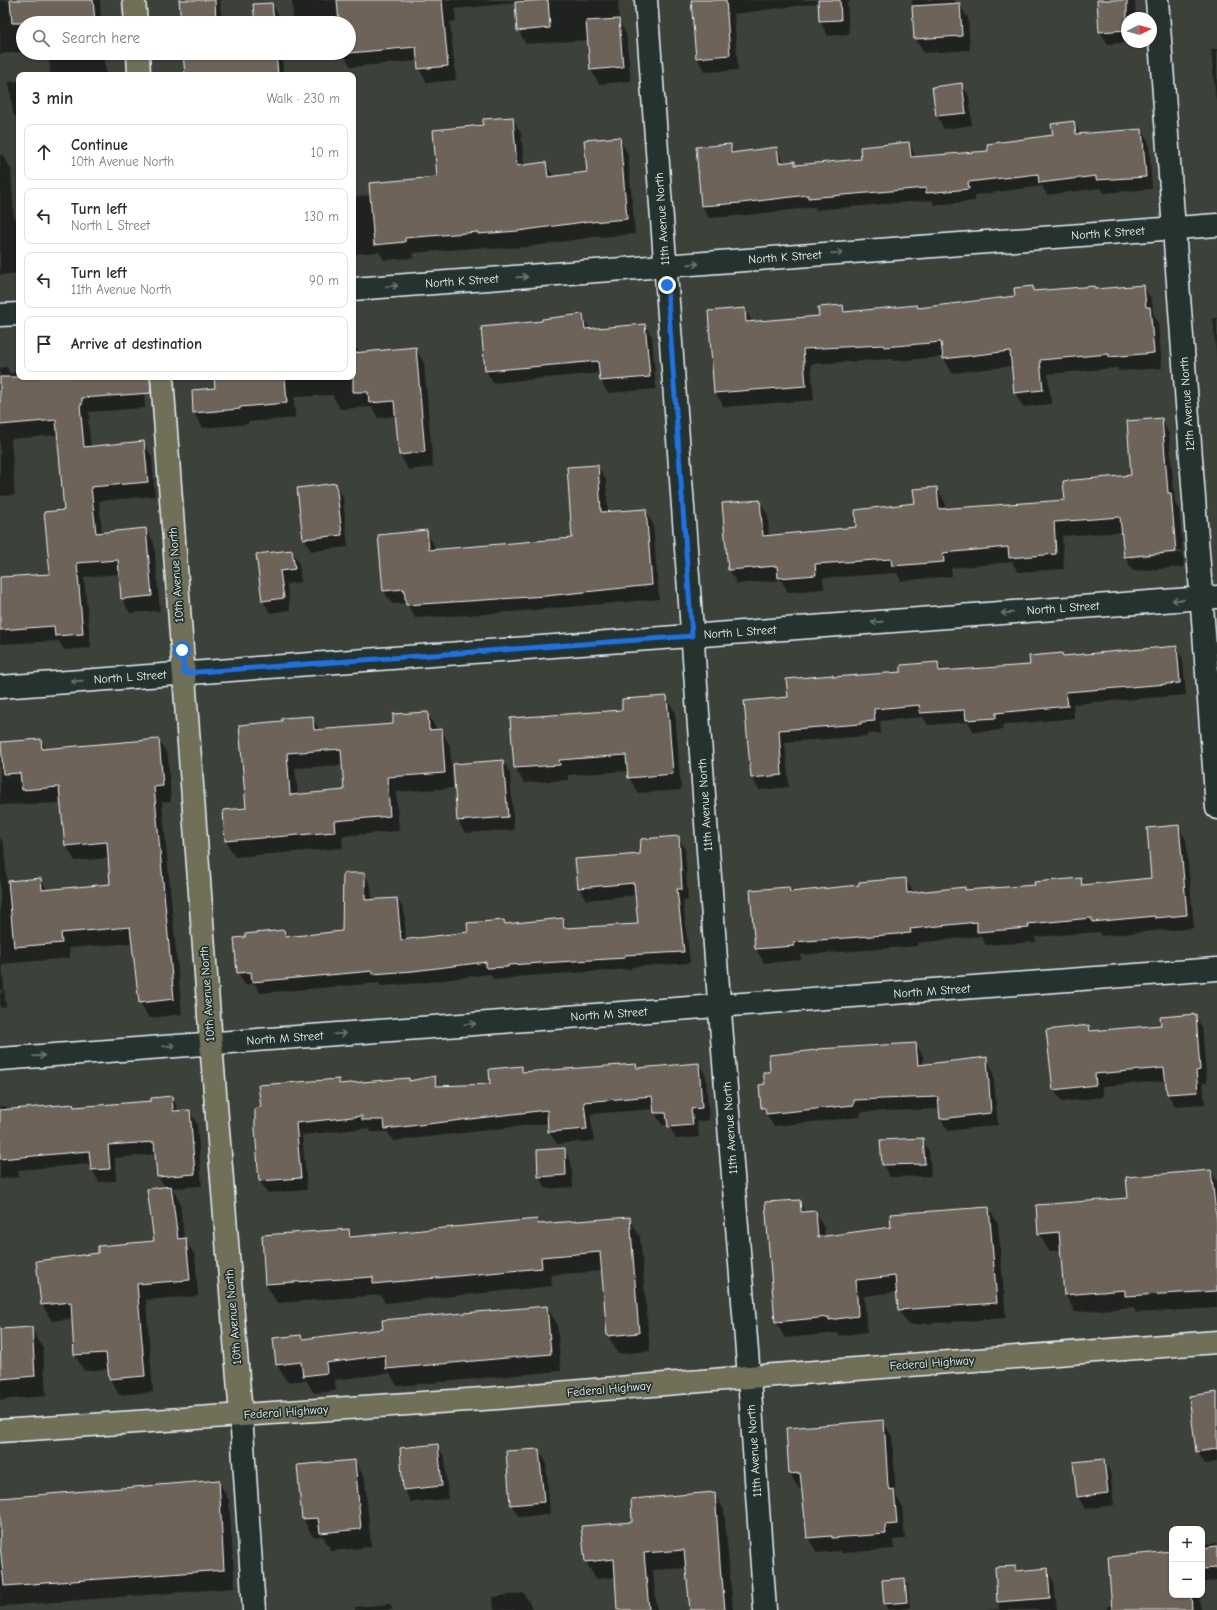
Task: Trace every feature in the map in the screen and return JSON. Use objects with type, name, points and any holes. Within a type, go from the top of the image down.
[{"type":"main road","points":[[134,0],[135,16]]},
{"type":"main road","points":[[139,60],[140,72]]},
{"type":"main road","name":"10th Avenue North","points":[[162,380],[211,1043],[241,1415]]},
{"type":"main road","name":"Federal Highway","points":[[0,1431],[498,1398],[749,1377],[1217,1342]]},
{"type":"street","name":"11th Avenue North","points":[[646,0],[692,636],[749,1377],[765,1610]]},
{"type":"street","name":"12th Avenue North","points":[[1157,0],[1174,228],[1209,598],[1217,808]]},
{"type":"street","name":"North K Street","points":[[356,289],[1217,225]]},
{"type":"street","points":[[0,315],[16,314]]},
{"type":"street","name":"North L Street","points":[[0,687],[1209,598]]},
{"type":"street","name":"North M Street","points":[[0,1059],[1217,969]]},
{"type":"street","name":"10th Avenue North","points":[[241,1415],[254,1610]]},
{"type":"building","points":[[10,0],[93,0],[94,16],[16,16],[16,23],[12,23]]},
{"type":"building","points":[[179,0],[215,0],[216,16],[180,16]]},
{"type":"building","points":[[337,0],[442,0],[448,66],[418,69],[416,47],[356,52],[356,16],[338,16]]},
{"type":"building","points":[[548,0],[550,28],[517,31],[515,2]]},
{"type":"building","points":[[691,0],[726,0],[730,55],[696,58]]},
{"type":"building","points":[[818,0],[840,0],[841,20],[819,21]]},
{"type":"building","points":[[1097,0],[1127,0],[1127,12],[1121,12],[1121,30],[1099,32]]},
{"type":"building","points":[[272,3],[273,16],[254,16],[253,4]]},
{"type":"building","points":[[960,3],[962,36],[914,39],[912,6]]},
{"type":"building","points":[[619,19],[623,67],[590,70],[586,21]]},
{"type":"building","points":[[184,60],[277,60],[278,72],[185,72]]},
{"type":"building","points":[[962,83],[966,113],[936,116],[932,87]]},
{"type":"building","points":[[513,117],[517,166],[546,162],[548,177],[587,172],[584,140],[620,137],[627,219],[591,221],[518,231],[478,234],[478,232],[405,238],[405,242],[374,245],[369,183],[437,177],[433,130],[483,125],[483,119]]},
{"type":"building","points":[[1074,121],[1076,134],[1142,129],[1146,177],[1096,180],[1096,176],[1039,183],[1038,174],[968,182],[969,189],[926,193],[926,188],[808,198],[808,195],[701,206],[696,147],[731,144],[731,153],[777,147],[779,163],[795,161],[795,165],[861,159],[860,147],[909,142],[911,157],[988,151],[987,144],[1053,135],[1051,124]]},
{"type":"building","points":[[1144,285],[1146,307],[1150,307],[1154,353],[1109,357],[1109,354],[1040,360],[1043,390],[1014,393],[1010,351],[943,359],[941,342],[884,347],[883,345],[803,349],[806,386],[714,393],[708,311],[745,308],[746,322],[819,316],[818,307],[843,305],[844,312],[917,305],[918,308],[1015,296],[1014,288],[1033,286],[1033,291],[1095,286],[1095,289]]},
{"type":"building","points":[[583,314],[585,329],[645,324],[650,377],[600,381],[598,361],[485,371],[481,327],[542,321],[542,319]]},
{"type":"building","points":[[416,347],[425,452],[399,455],[394,401],[369,403],[368,392],[353,392],[353,380],[356,380],[356,353]]},
{"type":"building","points":[[0,377],[16,377],[16,380],[150,380],[151,393],[82,398],[82,405],[80,405],[84,447],[144,441],[148,482],[91,487],[96,533],[146,528],[152,596],[121,599],[118,560],[77,563],[83,634],[55,636],[54,626],[0,630],[0,577],[50,574],[44,512],[64,510],[56,420],[0,425]]},
{"type":"building","points":[[214,380],[285,380],[287,403],[193,413],[192,390],[215,388]]},
{"type":"building","points":[[1162,418],[1168,493],[1171,493],[1176,552],[1124,557],[1120,517],[1054,522],[1056,554],[1009,558],[1008,547],[943,553],[944,562],[892,566],[891,559],[815,564],[816,575],[778,578],[777,566],[728,570],[722,503],[760,500],[763,536],[856,527],[855,510],[915,503],[913,489],[937,487],[939,509],[1065,500],[1063,481],[1131,475],[1127,421]]},
{"type":"building","points":[[598,465],[601,512],[646,509],[652,585],[546,596],[406,605],[404,589],[383,591],[378,535],[427,530],[429,550],[572,538],[567,467]]},
{"type":"building","points":[[336,483],[342,535],[303,539],[297,488]]},
{"type":"building","points":[[292,550],[295,569],[280,571],[284,598],[262,601],[256,554]]},
{"type":"building","points":[[1177,646],[1180,683],[1066,692],[1068,706],[996,713],[996,718],[966,720],[965,710],[920,713],[919,705],[874,709],[875,721],[861,722],[861,724],[779,730],[782,775],[751,778],[744,701],[788,697],[786,679],[901,672],[901,665],[938,662],[939,671],[1030,665],[1029,656],[1062,653],[1063,656]]},
{"type":"building","points":[[667,696],[673,774],[628,778],[626,755],[559,760],[560,765],[514,768],[510,718],[622,710],[622,699]]},
{"type":"building","points":[[428,712],[429,730],[442,729],[445,773],[387,777],[390,816],[334,821],[335,832],[225,841],[223,810],[246,808],[239,725],[282,721],[282,718],[313,716],[314,730],[393,724],[393,714]],"holes":[[[341,749],[344,790],[290,795],[287,753]]]},
{"type":"building","points":[[41,739],[42,749],[159,739],[163,786],[154,787],[174,999],[139,1003],[130,927],[61,933],[62,943],[14,947],[8,881],[41,878],[42,890],[110,884],[107,842],[65,846],[59,787],[22,790],[20,773],[3,774],[1,742]]},
{"type":"building","points":[[503,760],[508,817],[457,821],[453,764]]},
{"type":"building","points":[[1179,825],[1187,915],[1155,918],[1155,916],[1092,922],[1092,918],[1028,924],[1029,928],[977,932],[977,922],[910,929],[911,933],[794,942],[794,946],[755,949],[750,890],[789,887],[790,892],[859,885],[859,882],[906,878],[907,893],[965,887],[965,890],[1035,885],[1034,882],[1081,878],[1082,885],[1151,878],[1147,828]]},
{"type":"building","points":[[679,836],[682,889],[677,889],[684,952],[625,955],[625,958],[508,965],[508,967],[486,968],[486,962],[413,971],[373,974],[373,971],[252,982],[251,972],[237,973],[234,938],[245,937],[245,934],[284,930],[285,937],[342,931],[343,873],[365,873],[365,900],[397,898],[401,940],[468,932],[467,923],[504,920],[505,924],[563,918],[564,928],[638,924],[634,883],[578,888],[575,859],[640,854],[641,839]]},
{"type":"building","points":[[1196,1014],[1200,1070],[1196,1071],[1198,1092],[1167,1094],[1164,1068],[1095,1074],[1096,1085],[1053,1090],[1046,1030],[1089,1025],[1090,1031],[1161,1025],[1160,1017]]},
{"type":"building","points":[[916,1043],[918,1065],[987,1057],[991,1113],[940,1119],[938,1097],[854,1100],[854,1105],[766,1114],[765,1108],[761,1108],[759,1085],[765,1084],[763,1072],[770,1072],[769,1055],[817,1049]]},
{"type":"building","points":[[699,1063],[702,1108],[691,1109],[693,1125],[668,1127],[666,1113],[654,1113],[652,1096],[584,1102],[587,1129],[548,1132],[547,1110],[385,1129],[384,1120],[362,1120],[362,1116],[296,1123],[301,1178],[259,1181],[255,1129],[255,1108],[261,1107],[258,1085],[339,1079],[339,1084],[409,1078],[409,1081],[435,1076],[436,1086],[490,1084],[489,1069],[522,1066],[522,1072],[636,1064],[637,1068]]},
{"type":"building","points":[[172,1096],[173,1111],[190,1110],[195,1174],[157,1177],[154,1142],[108,1145],[110,1169],[91,1170],[89,1151],[0,1159],[0,1110],[73,1104],[74,1107],[151,1101],[151,1098]]},
{"type":"building","points":[[923,1138],[925,1164],[882,1165],[880,1140]]},
{"type":"building","points":[[565,1148],[566,1175],[538,1177],[537,1150]]},
{"type":"building","points":[[1211,1170],[1217,1222],[1217,1291],[1125,1296],[1125,1290],[1064,1295],[1059,1232],[1038,1234],[1036,1205],[1128,1198],[1126,1177]]},
{"type":"building","points":[[171,1186],[178,1239],[186,1238],[190,1280],[137,1284],[145,1376],[109,1379],[106,1353],[74,1355],[71,1302],[41,1305],[36,1261],[98,1253],[98,1246],[154,1241],[147,1189]]},
{"type":"building","points":[[800,1200],[801,1212],[816,1211],[818,1237],[891,1227],[890,1214],[989,1207],[997,1303],[898,1310],[895,1276],[856,1280],[858,1316],[829,1320],[829,1317],[775,1322],[765,1202]]},
{"type":"building","points":[[630,1217],[639,1333],[607,1336],[600,1252],[541,1257],[542,1268],[373,1284],[373,1277],[265,1284],[262,1235],[349,1229],[350,1237],[537,1219],[538,1224]]},
{"type":"building","points":[[547,1306],[551,1354],[386,1369],[385,1355],[326,1363],[327,1373],[303,1376],[301,1362],[276,1365],[273,1338],[301,1335],[302,1339],[383,1329],[382,1320]]},
{"type":"building","points":[[32,1327],[35,1376],[1,1379],[0,1329]]},
{"type":"building","points":[[1217,1392],[1217,1449],[1196,1452],[1189,1396]]},
{"type":"building","points":[[884,1420],[888,1487],[890,1490],[894,1489],[897,1524],[885,1525],[886,1534],[832,1538],[832,1536],[807,1538],[800,1473],[789,1474],[786,1428]]},
{"type":"building","points":[[438,1444],[442,1486],[403,1490],[400,1448]]},
{"type":"building","points":[[539,1449],[544,1502],[510,1505],[506,1451]]},
{"type":"building","points":[[1104,1459],[1108,1493],[1077,1497],[1073,1462]]},
{"type":"building","points":[[355,1460],[361,1529],[320,1533],[318,1518],[302,1519],[297,1465]]},
{"type":"building","points":[[219,1480],[224,1570],[4,1586],[0,1545],[0,1498]]},
{"type":"building","points":[[715,1492],[721,1578],[725,1610],[690,1610],[684,1550],[644,1553],[649,1610],[617,1610],[614,1559],[585,1562],[581,1526],[632,1522],[631,1499]]},
{"type":"building","points":[[1217,1546],[1217,1568],[1205,1569],[1205,1548]]},
{"type":"building","points":[[1169,1551],[1169,1598],[1191,1598],[1192,1610],[1112,1610],[1108,1557]]},
{"type":"building","points":[[1016,1566],[1016,1571],[1048,1568],[1050,1598],[997,1602],[995,1567]]},
{"type":"building","points":[[905,1578],[907,1602],[884,1604],[882,1580]]},
{"type":"route","points":[[182,650],[184,673],[692,636],[667,285]]}]
